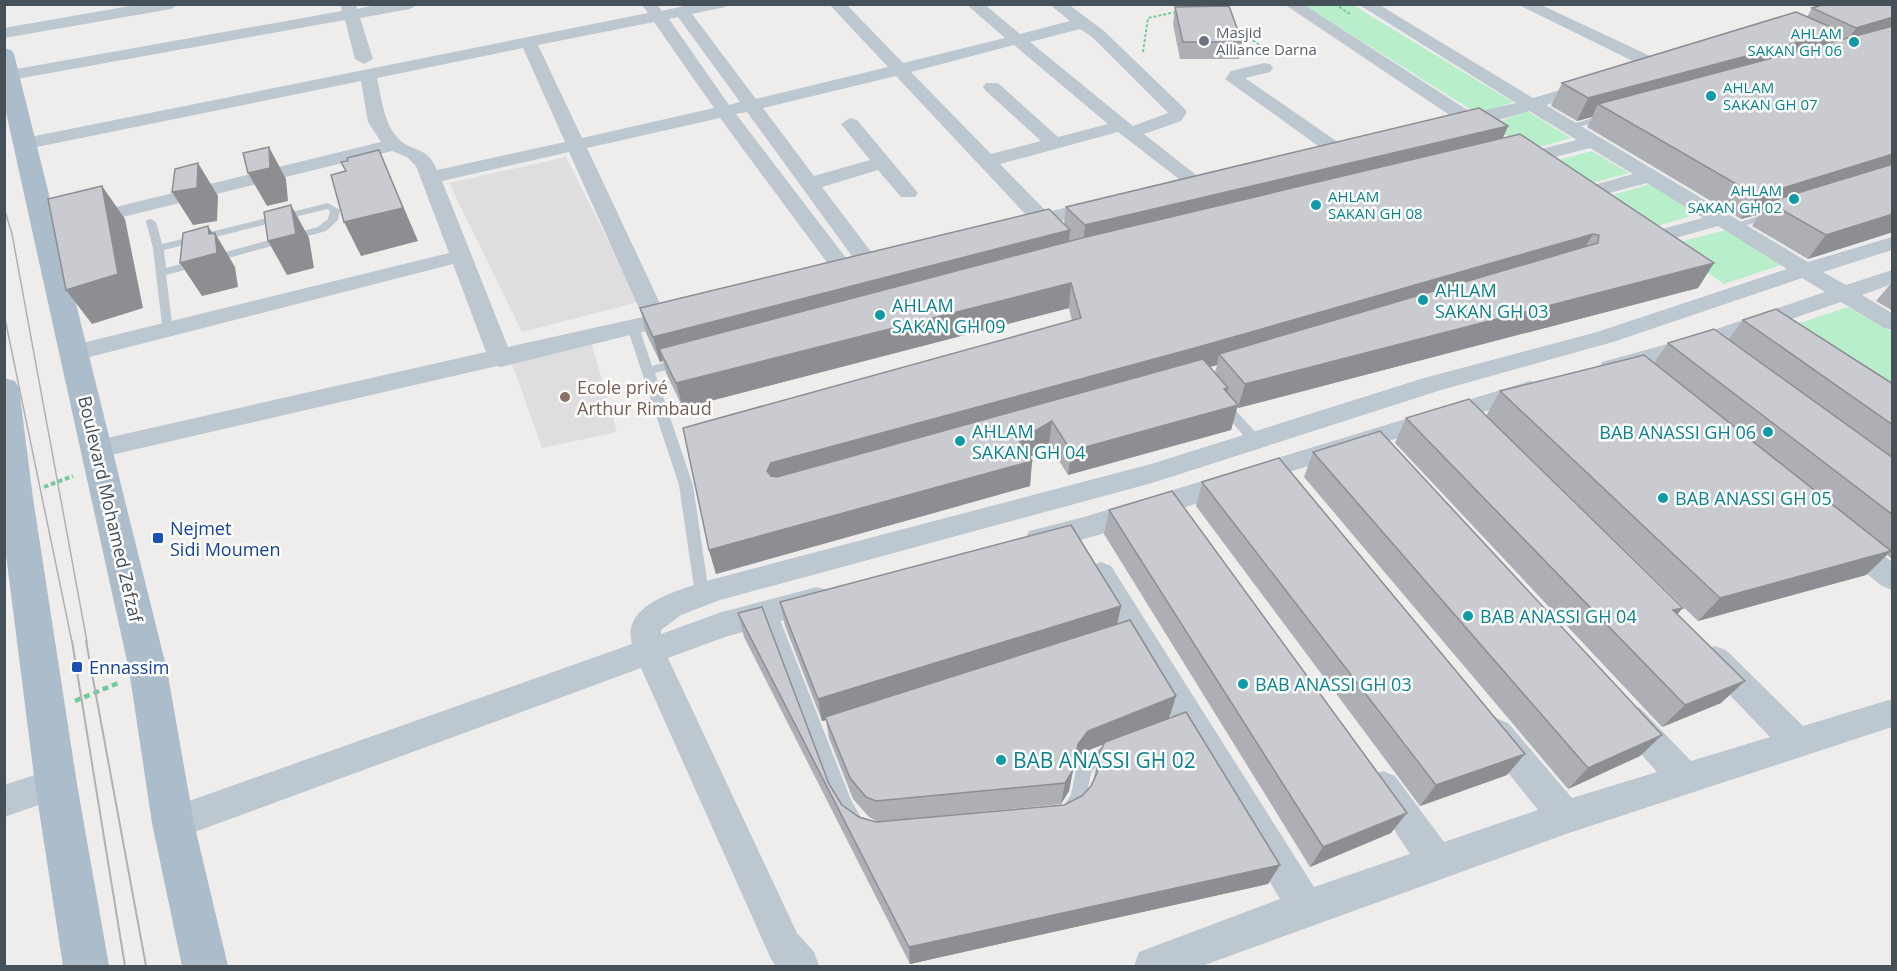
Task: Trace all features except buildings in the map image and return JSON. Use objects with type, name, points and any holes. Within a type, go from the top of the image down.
[{"type":"main road","name":"Boulevard Mohamed Zefzaf","points":[[8,65],[47,230],[57,286],[100,457],[148,670],[173,823],[205,966]]},
{"type":"main road","points":[[6,400],[16,498],[56,784],[86,966]]},
{"type":"street","points":[[4,33],[171,4]]},
{"type":"street","points":[[8,65],[350,10],[410,4]]},
{"type":"street","points":[[25,136],[652,9],[682,12],[719,4]]},
{"type":"street","points":[[837,4],[1046,223]]},
{"type":"street","points":[[974,4],[1125,130],[1195,182]]},
{"type":"street","points":[[987,161],[1125,130],[1175,117],[1178,112],[1098,33],[1057,4]]},
{"type":"street","points":[[1292,4],[1546,170]]},
{"type":"street","points":[[1525,4],[1655,65]]},
{"type":"street","points":[[366,67],[528,42],[652,9]]},
{"type":"street","points":[[652,9],[689,57],[724,110],[845,271]]},
{"type":"street","points":[[350,10],[366,67],[377,122],[393,145],[414,153],[424,164],[501,359]]},
{"type":"street","points":[[1361,11],[1592,141],[1893,323]]},
{"type":"street","points":[[682,12],[870,265]]},
{"type":"street","points":[[430,178],[900,70],[1083,23]]},
{"type":"street","points":[[528,42],[657,321]]},
{"type":"street","points":[[1433,126],[1466,118],[1486,118],[1676,58]]},
{"type":"street","points":[[1264,68],[1237,75],[1234,79],[1335,149]]},
{"type":"street","points":[[992,87],[1055,144]]},
{"type":"street","points":[[850,124],[908,194]]},
{"type":"street","points":[[1528,158],[1592,141]]},
{"type":"street","points":[[1312,155],[1357,144]]},
{"type":"street","points":[[47,230],[393,145]]},
{"type":"street","points":[[810,184],[881,163]]},
{"type":"street","points":[[1583,194],[1650,176]]},
{"type":"street","points":[[1172,188],[1218,177]]},
{"type":"street","points":[[1564,182],[1601,207]]},
{"type":"street","points":[[996,231],[1046,223],[1116,202]]},
{"type":"street","points":[[1647,240],[1727,222]]},
{"type":"street","points":[[1629,227],[1667,253]]},
{"type":"street","points":[[800,966],[784,946],[649,651],[645,637],[647,624],[670,606],[702,594],[1152,473],[1433,384],[1605,337],[1716,288],[1805,271],[1893,243]]},
{"type":"street","points":[[74,353],[461,256]]},
{"type":"street","points":[[824,277],[893,259]]},
{"type":"street","points":[[1593,372],[1627,363],[1710,349],[1764,321],[1893,277]]},
{"type":"street","points":[[1716,288],[1792,339]]},
{"type":"street","points":[[100,457],[703,310]]},
{"type":"street","points":[[1627,363],[1654,386]]},
{"type":"street","points":[[1016,545],[1073,531],[1276,466],[1558,382]]},
{"type":"street","points":[[1433,384],[1487,435]]},
{"type":"street","points":[[1371,437],[1395,463]]},
{"type":"street","points":[[1276,466],[1299,493]]},
{"type":"street","points":[[1055,498],[1180,724],[1306,908]]},
{"type":"street","points":[[1173,500],[1194,528]]},
{"type":"street","points":[[1829,526],[1893,578]]},
{"type":"street","points":[[173,823],[649,651],[846,590]]},
{"type":"street","points":[[1697,641],[1798,743]]},
{"type":"street","points":[[1613,700],[1685,779]]},
{"type":"street","points":[[1477,710],[1566,817]]},
{"type":"street","points":[[1153,966],[1437,861],[1566,817],[1893,713]]},
{"type":"street","points":[[1368,766],[1437,861]]},
{"type":"street","points":[[4,801],[56,784]]},
{"type":"lane","points":[[1567,127],[1612,115]]},
{"type":"lane","points":[[158,249],[314,208],[328,206],[335,210],[333,220],[322,229],[160,273]]},
{"type":"lane","points":[[1727,222],[1790,209]]},
{"type":"lane","points":[[151,222],[158,249],[167,330]]},
{"type":"lane","points":[[633,327],[686,485],[702,594]]},
{"type":"lane","points":[[648,371],[694,358]]},
{"type":"lane","points":[[1215,393],[1255,440]]},
{"type":"lane","points":[[770,612],[822,731],[849,813],[854,823],[870,831]]},
{"type":"lane","points":[[1053,818],[1067,813],[1075,805],[1081,794],[1082,771],[1093,757],[1125,744]]},
{"type":"path","points":[[1192,8],[1213,4]]},
{"type":"path","points":[[1335,4],[1361,11]]},
{"type":"path","points":[[1203,6],[1212,12]]},
{"type":"path","points":[[1143,53],[1148,18],[1180,11]]},
{"type":"path","points":[[1230,25],[1270,53],[1272,60],[1264,68]]},
{"type":"path","points":[[16,498],[100,457]]},
{"type":"path","points":[[47,713],[148,670]]},
{"type":"shaded area","points":[[566,157],[639,302],[522,332],[449,183]]},
{"type":"shaded area","name":"Ecole privé Arthur Rimbaud","points":[[591,342],[617,432],[542,448],[511,361]]},
{"type":"green space","points":[[1304,5],[1353,5],[1513,102],[1478,114]]},
{"type":"green space","points":[[1527,111],[1571,138],[1530,150],[1490,125]]},
{"type":"green space","points":[[1592,151],[1629,173],[1585,185],[1551,162]]},
{"type":"green space","points":[[1650,184],[1698,214],[1647,229],[1602,198]]},
{"type":"green space","points":[[1726,230],[1781,265],[1724,284],[1668,245]]},
{"type":"green space","points":[[1848,307],[1892,332],[1892,381],[1880,385],[1791,326]]},
{"type":"tram line","points":[[4,208],[12,234],[87,642]]},
{"type":"tram line","points":[[4,314],[72,642]]},
{"type":"tram line","points":[[72,641],[125,966]]},
{"type":"tram line","points":[[86,641],[146,966]]},
{"type":"place","name":"Masjid Alliance Darna","points":[[1204,41]]},
{"type":"place","name":"AHLAM SAKAN GH 06","points":[[1854,42]]},
{"type":"place","name":"AHLAM SAKAN GH 07","points":[[1711,96]]},
{"type":"place","name":"AHLAM SAKAN GH 02","points":[[1794,199]]},
{"type":"place","name":"AHLAM SAKAN GH 08","points":[[1316,205]]},
{"type":"place","name":"AHLAM SAKAN GH 03","points":[[1423,300]]},
{"type":"place","name":"AHLAM SAKAN GH 09","points":[[880,315]]},
{"type":"place","name":"Ecole privé Arthur Rimbaud","points":[[565,397]]},
{"type":"place","name":"BAB ANASSI GH 06","points":[[1768,432]]},
{"type":"place","name":"AHLAM SAKAN GH 04","points":[[960,441]]},
{"type":"place","name":"BAB ANASSI GH 05","points":[[1663,498]]},
{"type":"place","name":"Nejmet Sidi Moumen","points":[[158,538]]},
{"type":"place","name":"BAB ANASSI GH 04","points":[[1468,616]]},
{"type":"place","name":"Ennassim","points":[[77,667]]},
{"type":"place","name":"BAB ANASSI GH 03","points":[[1243,684]]},
{"type":"place","name":"BAB ANASSI GH 02","points":[[1001,760]]}]
